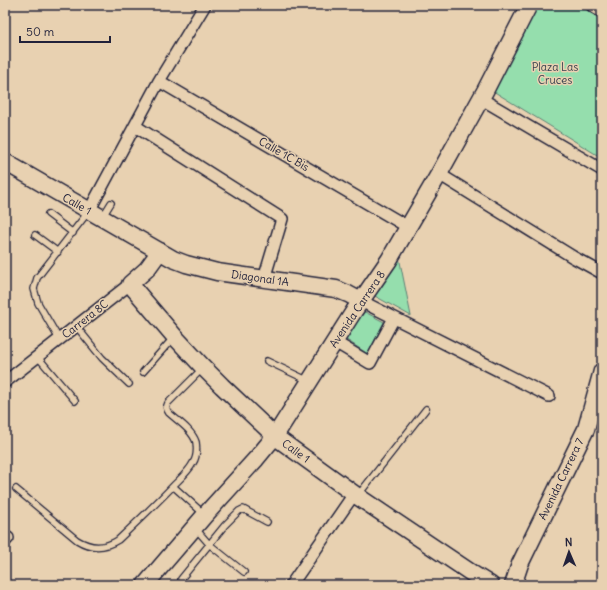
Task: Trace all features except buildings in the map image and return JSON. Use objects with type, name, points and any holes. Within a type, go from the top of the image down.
[{"type":"main road","name":"Avenida Carrera 8","points":[[145,585],[194,527],[245,472],[275,436],[309,381],[389,260],[482,99],[529,5]]},
{"type":"main road","points":[[595,5],[602,9]]},
{"type":"main road","name":"Calle 1","points":[[8,162],[95,215],[160,252]]},
{"type":"main road","name":"Diagonal 1A","points":[[160,252],[173,259],[200,268],[217,272],[336,289],[361,301]]},
{"type":"main road","name":"Carrera 8C","points":[[130,284],[154,261],[160,252]]},
{"type":"main road","name":"Calle 1","points":[[130,284],[174,337],[222,386],[275,436],[355,495],[472,574],[491,585]]},
{"type":"main road","name":"Avenida Carrera 7","points":[[513,585],[520,564],[586,429],[602,371]]},
{"type":"street","points":[[95,215],[135,126],[159,81],[205,5]]},
{"type":"street","name":"Calle 1C Bis","points":[[159,81],[408,227]]},
{"type":"street","points":[[482,99],[602,170]]},
{"type":"street","points":[[135,126],[282,219],[264,279]]},
{"type":"street","points":[[439,174],[602,273]]},
{"type":"street","name":"Carrera 8C","points":[[5,382],[130,284]]},
{"type":"street","points":[[361,301],[550,396]]},
{"type":"street","points":[[335,342],[370,363],[394,318]]},
{"type":"street","points":[[291,585],[355,495]]},
{"type":"lane","points":[[59,339],[40,307],[34,289],[37,278],[73,233],[111,203]]},
{"type":"lane","points":[[48,214],[73,233]]},
{"type":"lane","points":[[35,235],[58,252]]},
{"type":"lane","points":[[76,326],[102,358],[129,384]]},
{"type":"lane","points":[[143,372],[174,337]]},
{"type":"lane","points":[[37,356],[75,401]]},
{"type":"lane","points":[[267,361],[309,381]]},
{"type":"lane","points":[[16,490],[83,544],[96,547],[108,545],[118,540],[173,486],[194,463],[197,450],[196,443],[191,433],[169,413],[166,406],[203,367]]},
{"type":"lane","points":[[355,495],[426,409]]},
{"type":"lane","points":[[173,486],[205,515]]},
{"type":"lane","points":[[183,585],[181,579],[225,524],[238,511],[243,509],[267,522]]},
{"type":"lane","points":[[194,527],[209,544],[244,572]]},
{"type":"green space","name":"Plaza Las Cruces","points":[[538,5],[578,5],[602,19],[602,158],[493,91]]},
{"type":"green space","points":[[399,257],[411,316],[373,295]]},
{"type":"green space","points":[[363,311],[384,322],[368,354],[345,339]]}]
